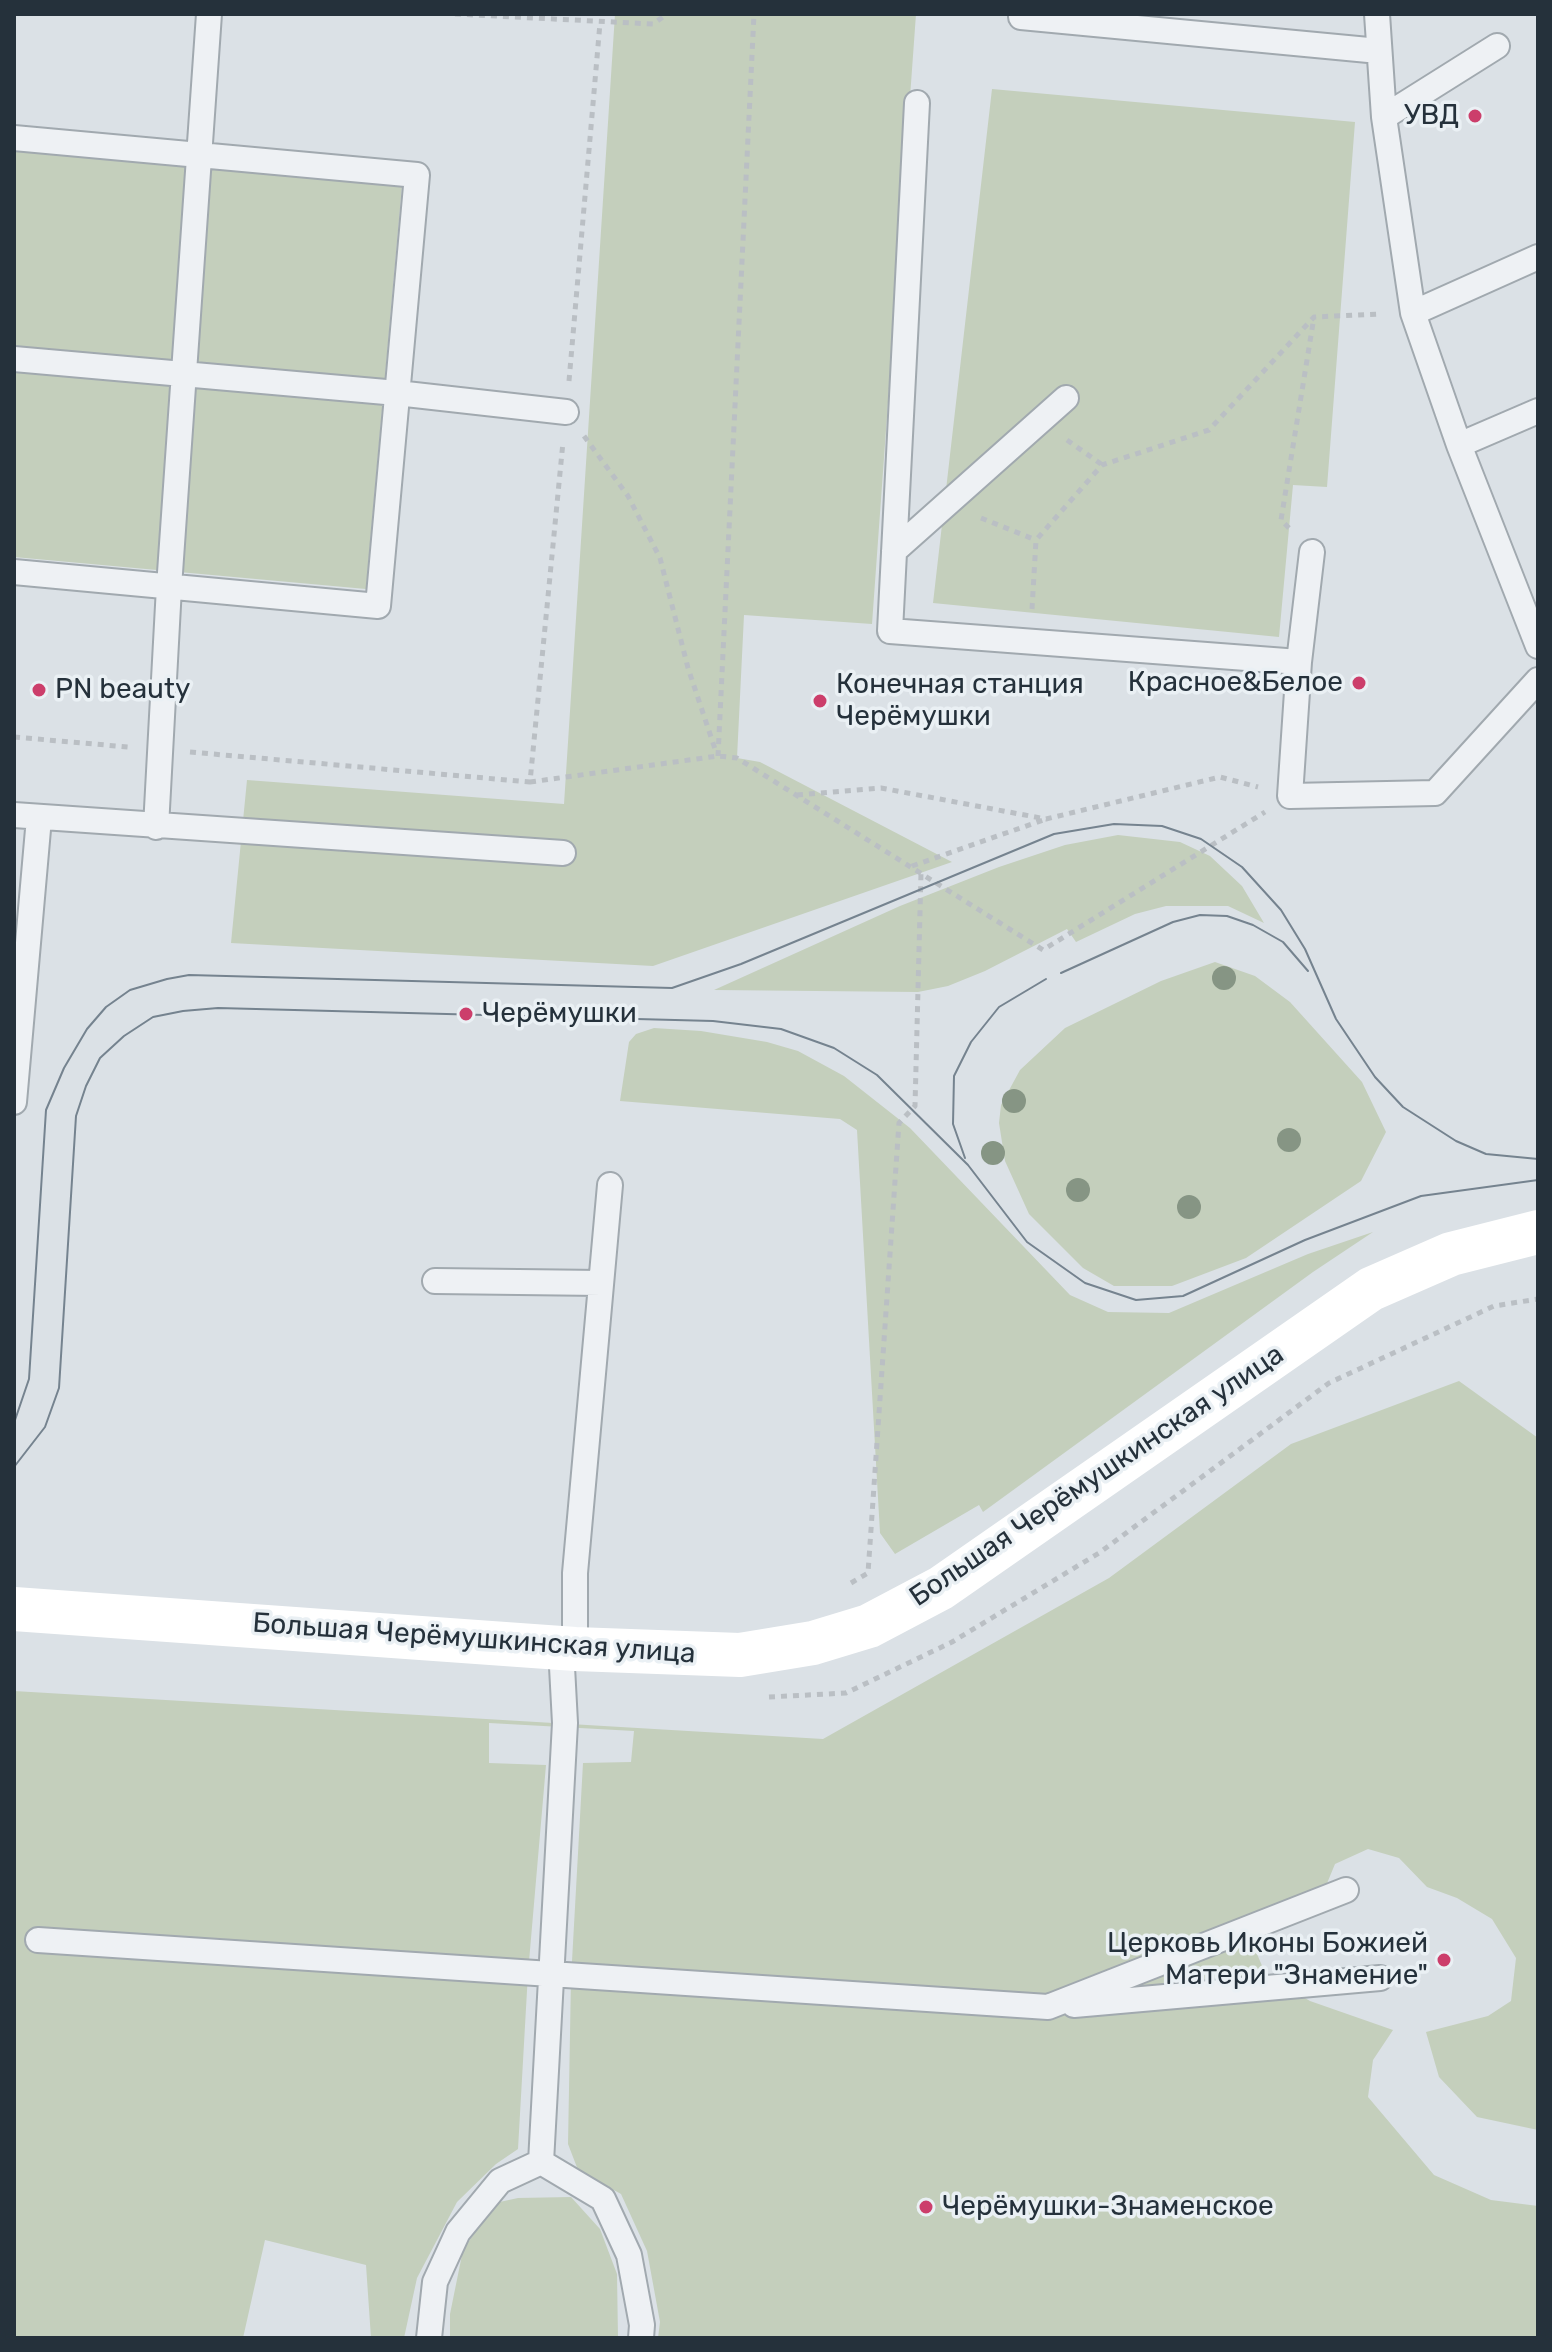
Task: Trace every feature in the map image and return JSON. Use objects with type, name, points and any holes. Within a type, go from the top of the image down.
[{"type":"street","name":"Большая Черёмушкинская улица","points":[[14,1609],[568,1649],[740,1655],[813,1643],[869,1626],[941,1588],[1371,1289],[1451,1254],[1538,1232]]},
{"type":"lane","points":[[156,827],[169,587],[209,14]]},
{"type":"lane","points":[[1377,14],[1384,117],[1413,313],[1459,445],[1531,609],[1538,646]]},
{"type":"lane","points":[[1021,17],[1379,51]]},
{"type":"lane","points":[[1384,117],[1497,46]]},
{"type":"lane","points":[[917,103],[890,631],[1299,662]]},
{"type":"lane","points":[[14,138],[417,175],[378,606],[14,572]]},
{"type":"lane","points":[[1413,313],[1538,257]]},
{"type":"lane","points":[[14,359],[397,393],[566,412]]},
{"type":"lane","points":[[894,551],[1066,398]]},
{"type":"lane","points":[[1459,445],[1538,411]]},
{"type":"lane","points":[[1312,552],[1299,662],[1290,796],[1435,793],[1538,680]]},
{"type":"lane","points":[[14,815],[563,853]]},
{"type":"lane","points":[[14,1102],[39,818]]},
{"type":"lane","points":[[541,2162],[568,1649],[610,1185]]},
{"type":"lane","points":[[435,1281],[601,1283]]},
{"type":"lane","points":[[1048,2007],[1346,1890]]},
{"type":"lane","points":[[38,1940],[550,1977],[1048,2007],[1380,1978]]},
{"type":"lane","points":[[429,2338],[435,2282],[458,2232],[500,2181],[541,2162]]},
{"type":"lane","points":[[541,2162],[603,2199],[629,2255],[642,2325],[641,2338]]},
{"type":"path","points":[[455,14],[653,24],[667,14]]},
{"type":"path","points":[[718,756],[754,14]]},
{"type":"path","points":[[530,782],[600,23]]},
{"type":"path","points":[[1034,583],[1036,540],[1102,465],[1209,430],[1314,317],[1413,313]]},
{"type":"path","points":[[1281,520],[1314,317]]},
{"type":"path","points":[[566,412],[628,496],[660,558],[688,668],[718,756]]},
{"type":"path","points":[[1040,421],[1102,465]]},
{"type":"path","points":[[947,504],[1036,540]]},
{"type":"path","points":[[14,737],[530,782],[718,756],[737,758],[1043,950],[1290,796]]},
{"type":"path","points":[[911,867],[1046,819],[1220,777],[1290,796]]},
{"type":"path","points":[[796,795],[881,788],[1046,819]]},
{"type":"path","points":[[868,1573],[899,1123],[915,1106],[921,873]]},
{"type":"path","points":[[759,1697],[846,1693],[952,1642],[1099,1553],[1329,1383],[1494,1306],[1538,1299]]},
{"type":"green space","points":[[615,14],[916,14],[872,624],[744,615],[737,758],[760,762],[952,862],[653,966],[231,943],[247,780],[564,804]]},
{"type":"green space","points":[[992,89],[1355,122],[1327,487],[1293,485],[1279,637],[933,603]]},
{"type":"green space","points":[[14,150],[402,186],[366,589],[14,557]]},
{"type":"green space","points":[[1118,835],[1180,842],[1210,856],[1242,886],[1264,923],[1228,906],[1166,906],[1135,914],[1076,942],[1067,929],[985,971],[948,986],[918,992],[714,990],[900,906],[999,867],[1065,845]]},
{"type":"green space","points":[[1215,962],[1255,976],[1290,1002],[1362,1082],[1386,1132],[1361,1181],[1246,1258],[1172,1286],[1114,1286],[1083,1268],[1029,1214],[1005,1161],[999,1123],[1001,1105],[1020,1070],[1065,1028],[1161,981]]},
{"type":"green space","points":[[654,1028],[701,1031],[767,1042],[798,1051],[844,1076],[910,1128],[1070,1295],[1108,1312],[1169,1313],[1308,1254],[1373,1232],[1313,1272],[983,1512],[979,1505],[895,1554],[880,1533],[857,1130],[840,1119],[620,1101],[629,1042],[636,1034]]},
{"type":"green space","points":[[1459,1381],[1538,1438],[1538,2130],[1477,2117],[1439,2077],[1426,2032],[1488,2016],[1511,2001],[1516,1958],[1492,1919],[1457,1898],[1427,1887],[1399,1858],[1368,1849],[1335,1864],[1323,1893],[1251,1940],[1266,1975],[1310,2001],[1393,2030],[1373,2060],[1368,2097],[1434,2175],[1491,2200],[1538,2206],[1538,2338],[658,2338],[660,2322],[647,2251],[621,2194],[578,2170],[568,2144],[571,1979],[583,1763],[631,1762],[634,1731],[489,1723],[489,1763],[546,1765],[528,1973],[518,2149],[496,2164],[457,2202],[417,2278],[404,2338],[371,2338],[366,2265],[265,2240],[243,2338],[14,2338],[14,1691],[823,1739],[1109,1578],[1291,1444]]},
{"type":"green space","points":[[571,2197],[600,2229],[617,2274],[618,2338],[450,2338],[450,2314],[463,2250],[495,2203],[518,2198]]},
{"type":"tram line","points":[[14,1423],[29,1379],[46,1110],[64,1068],[87,1029],[106,1007],[130,990],[189,975],[672,988],[741,964],[1054,834],[1114,824],[1162,826],[1201,839],[1242,867],[1281,910],[1305,949],[1336,1019],[1375,1077],[1403,1107],[1456,1141],[1486,1154],[1538,1159]]},
{"type":"tram line","points":[[1061,973],[1173,922],[1200,915],[1227,916],[1253,925],[1283,942],[1308,971]]},
{"type":"tram line","points":[[965,1158],[953,1124],[954,1076],[971,1042],[999,1007],[1046,979]]},
{"type":"tram line","points":[[14,1467],[45,1427],[59,1388],[76,1116],[86,1086],[100,1058],[124,1036],[153,1017],[183,1011],[218,1008],[713,1021],[781,1029],[834,1048],[877,1075],[968,1165],[1027,1242],[1085,1283],[1136,1300],[1183,1296],[1305,1240],[1421,1196],[1538,1180]]},
{"type":"place","name":"УВД","points":[[1475,116]]},
{"type":"place","name":"Красное&Белое","points":[[1359,683]]},
{"type":"place","name":"PN beauty","points":[[39,690]]},
{"type":"place","name":"Конечная станция Черёмушки","points":[[820,701]]},
{"type":"place","name":"Черёмушки","points":[[466,1014]]},
{"type":"place","name":"Церковь Иконы Божией Матери \"Знамение\"","points":[[1444,1960]]},
{"type":"place","name":"Черёмушки-Знаменское","points":[[926,2207]]}]
